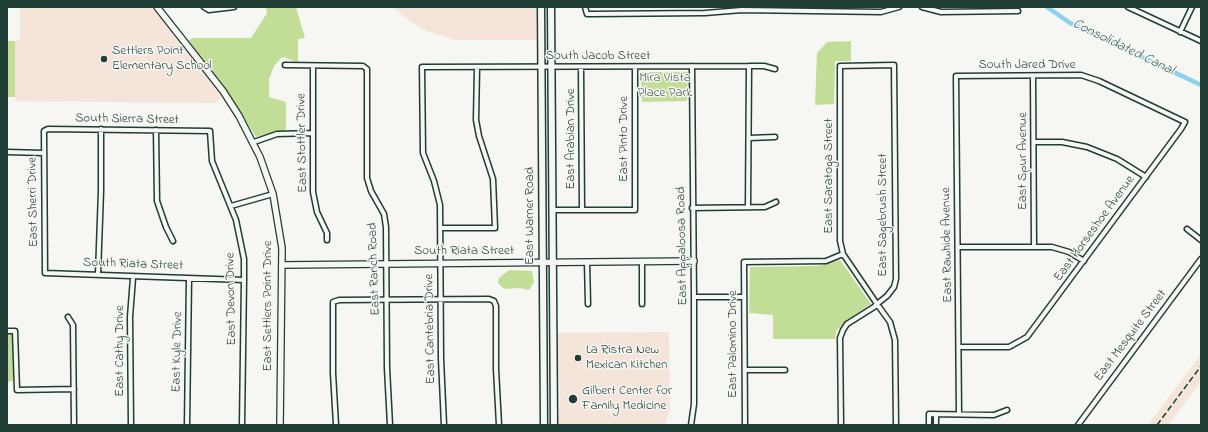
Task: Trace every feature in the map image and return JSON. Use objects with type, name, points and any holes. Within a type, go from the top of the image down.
[{"type":"main road","name":"East Warner Road","points":[[541,7],[544,425]]},
{"type":"main road","name":"East Warner Road","points":[[551,7],[554,425]]},
{"type":"street","points":[[204,7],[209,10],[234,8]]},
{"type":"street","points":[[585,7],[586,14],[638,11],[690,13],[742,9],[794,12],[865,9],[882,12],[899,7]]},
{"type":"street","points":[[690,7],[690,13]]},
{"type":"street","points":[[794,7],[794,12]]},
{"type":"street","points":[[922,7],[941,12],[1018,11]]},
{"type":"street","points":[[1180,32],[1192,7]]},
{"type":"street","name":"East Settlers Point Drive","points":[[160,8],[226,95],[254,142],[273,194],[281,236],[282,265],[280,425]]},
{"type":"street","points":[[1131,8],[1201,41]]},
{"type":"street","points":[[285,65],[313,66]]},
{"type":"street","name":"East Sagebrush Street","points":[[840,66],[894,65],[896,279],[894,286],[887,296],[877,304]]},
{"type":"street","name":"East Ranch Road","points":[[313,66],[364,66],[367,69],[367,178],[371,192],[384,214],[386,227],[387,368],[390,425]]},
{"type":"street","name":"East Stottler Drive","points":[[313,66],[313,192],[317,212],[328,233],[327,240]]},
{"type":"street","name":"East Appaloosa Road","points":[[691,425],[694,404],[692,66]]},
{"type":"street","points":[[748,207],[749,66]]},
{"type":"street","name":"South Jacob Street","points":[[422,67],[582,68],[764,66],[774,69]]},
{"type":"street","name":"East Saratoga Street","points":[[840,66],[840,242],[843,254],[877,304]]},
{"type":"street","name":"East Cantebria Drive","points":[[422,67],[423,153],[427,168],[434,181],[440,205],[441,366],[444,425]]},
{"type":"street","name":"East Pinto Drive","points":[[582,210],[635,210],[635,67]]},
{"type":"street","points":[[440,228],[495,228],[493,179],[478,136],[476,120],[477,68]]},
{"type":"street","name":"East Arabian Drive","points":[[582,68],[582,210]]},
{"type":"street","name":"South Jared Drive","points":[[956,76],[1081,75],[1099,81],[1185,122]]},
{"type":"street","name":"East Rawhide Avenue","points":[[956,76],[960,347],[959,414]]},
{"type":"street","name":"East Spur Avenue","points":[[1033,76],[1034,246]]},
{"type":"street","name":"East Horseshoe Avenue","points":[[960,347],[1009,347],[1027,337],[1185,122]]},
{"type":"street","name":"South Sierra Street","points":[[44,131],[48,129],[101,129],[210,131]]},
{"type":"street","points":[[98,274],[101,191],[101,129]]},
{"type":"street","points":[[156,130],[157,201],[166,227],[173,241]]},
{"type":"street","name":"East Sherri Drive","points":[[44,131],[45,274]]},
{"type":"street","name":"East Devon Drive","points":[[210,131],[212,161],[231,206],[244,259],[242,425]]},
{"type":"street","points":[[254,142],[277,134],[313,133]]},
{"type":"street","points":[[749,138],[775,137]]},
{"type":"street","points":[[1034,142],[1062,142],[1087,148],[1117,159],[1146,177]]},
{"type":"street","points":[[7,152],[43,153]]},
{"type":"street","points":[[231,206],[273,194]]},
{"type":"street","points":[[692,208],[765,207],[776,202]]},
{"type":"street","points":[[552,210],[582,210]]},
{"type":"street","points":[[1187,229],[1201,240]]},
{"type":"street","points":[[958,247],[1052,247],[1070,252],[1084,261]]},
{"type":"street","name":"East Palomino Drive","points":[[745,425],[744,262],[826,261],[843,254]]},
{"type":"street","name":"East Mesquite Street","points":[[1078,425],[1201,259]]},
{"type":"street","name":"South Riata Street","points":[[282,265],[694,261]]},
{"type":"street","points":[[587,262],[588,304]]},
{"type":"street","points":[[642,262],[642,304]]},
{"type":"street","name":"South Riata Street","points":[[45,274],[98,274],[133,278],[244,280]]},
{"type":"street","name":"East Cathy Drive","points":[[131,425],[130,317],[133,278]]},
{"type":"street","name":"East Kyle Drive","points":[[187,425],[189,279]]},
{"type":"street","points":[[694,297],[744,297]]},
{"type":"street","points":[[336,425],[333,352],[333,302],[339,300],[489,299],[494,301],[498,425]]},
{"type":"street","points":[[841,425],[840,338],[847,324],[877,304],[890,322],[895,340],[896,425]]},
{"type":"street","points":[[68,317],[73,325],[74,425]]},
{"type":"street","points":[[7,331],[15,331],[16,390],[74,389]]},
{"type":"street","points":[[745,370],[785,370]]},
{"type":"street","points":[[929,425],[929,414],[994,415],[1007,410]]},
{"type":"street","points":[[936,414],[936,425]]},
{"type":"shaded area","name":"Settlers Point Elementary School","points":[[20,7],[154,7],[223,97],[215,103],[15,101],[15,41],[20,40]]},
{"type":"shaded area","points":[[394,7],[536,7],[536,40],[455,40],[426,31],[404,17]]},
{"type":"shaded area","points":[[669,332],[670,409],[665,425],[558,425],[560,400],[557,333]]},
{"type":"shaded area","points":[[1201,354],[1201,381],[1168,425],[1148,425]]},
{"type":"green space","points":[[266,7],[296,7],[305,38],[298,39],[298,63],[284,57],[281,58],[274,66],[269,79],[269,97],[286,102],[286,130],[256,137],[231,97],[188,41],[193,38],[251,38],[267,13]]},
{"type":"green space","points":[[7,41],[15,41],[15,97],[7,97]]},
{"type":"green space","points":[[851,41],[851,61],[835,61],[834,104],[815,105],[817,53],[827,42]]},
{"type":"green space","name":"Mira Vista Place Park","points":[[641,72],[688,72],[687,101],[642,102]]},
{"type":"green space","points":[[840,260],[871,304],[848,319],[837,330],[835,339],[773,339],[773,315],[749,313],[750,267],[817,266]]},
{"type":"green space","points":[[509,270],[532,271],[534,282],[529,290],[519,288],[504,289],[498,283],[499,278]]},
{"type":"green space","points":[[7,331],[15,331],[16,381],[10,381],[7,384]]},
{"type":"waterway","name":"Consolidated Canal","points":[[1047,7],[1070,23],[1201,85]]},
{"type":"railway","points":[[1157,425],[1201,366]]},
{"type":"place","name":"Settlers Point Elementary School","points":[[104,59]]},
{"type":"place","name":"La Ristra New Mexican Kitchen","points":[[578,358]]},
{"type":"place","name":"Gilbert Center for Family Medicine","points":[[573,399]]}]
